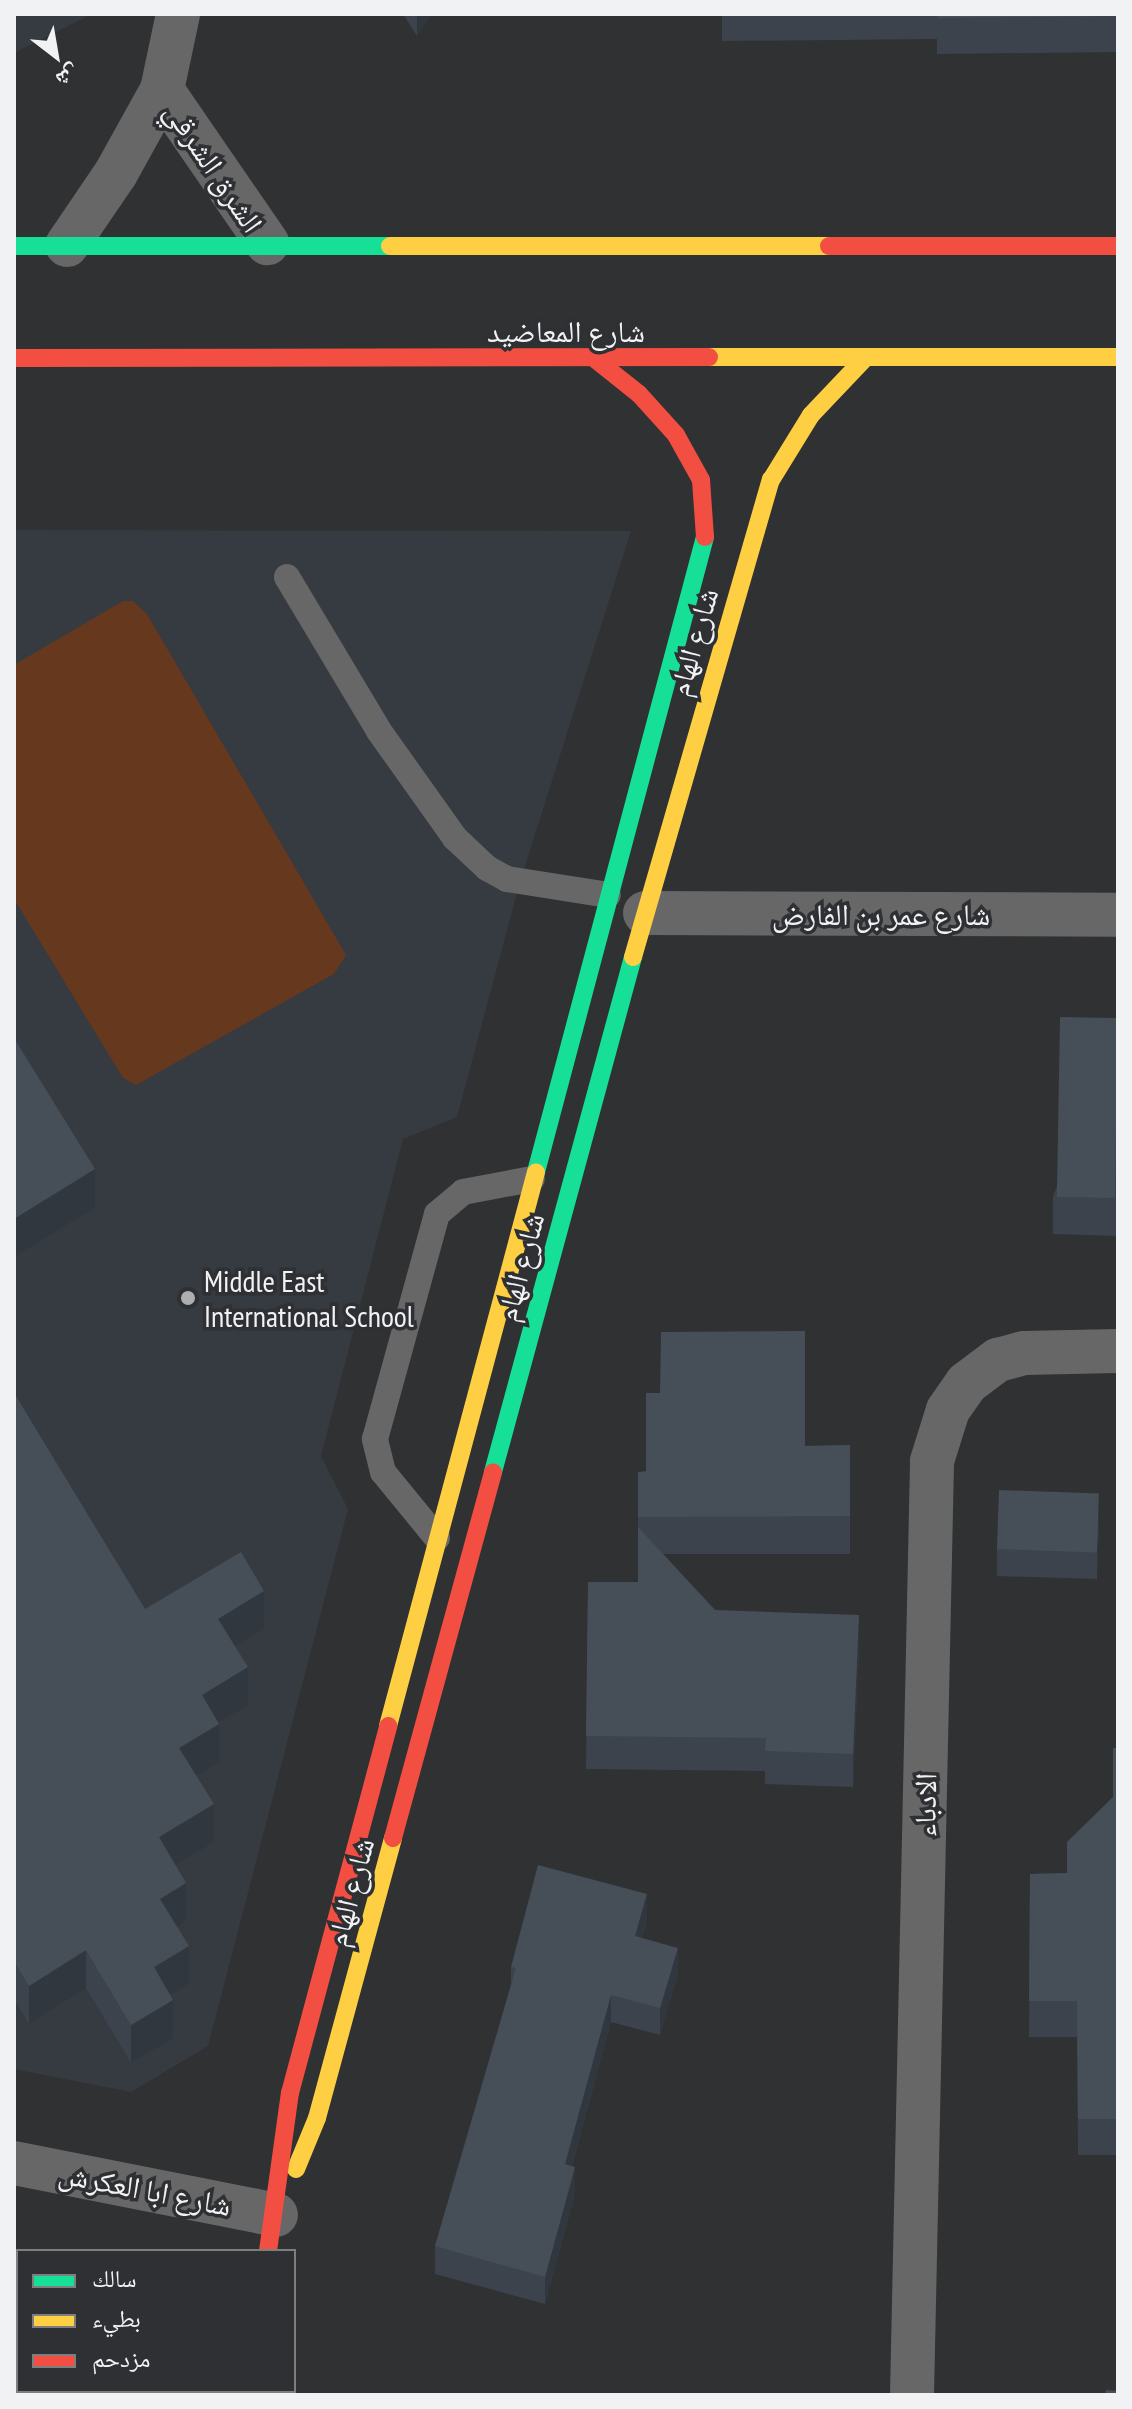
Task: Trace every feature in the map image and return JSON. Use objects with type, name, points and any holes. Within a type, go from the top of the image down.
[{"type":"street","name":"الشرق الشرقي","points":[[67,245],[116,173],[162,90],[178,14]]},
{"type":"street","name":"الشرق الشرقي","points":[[162,90],[214,173],[267,243]]},
{"type":"street","points":[[14,246],[267,243],[1118,246]]},
{"type":"street","name":"شارع المعاضيد","points":[[14,358],[1118,357]]},
{"type":"street","name":"شارع الهام","points":[[272,2233],[290,2093],[532,1179],[771,480],[811,415],[865,358]]},
{"type":"street","name":"شارع الهام","points":[[272,2233],[317,2118],[626,904],[707,528],[701,480],[676,435],[639,394],[595,359]]},
{"type":"street","name":"شارع عمر بن الفارض","points":[[626,904],[1118,915]]},
{"type":"street","name":"الادباء","points":[[912,2395],[932,1461],[948,1410],[967,1383],[998,1360],[1024,1353],[1118,1351]]},
{"type":"street","name":"شارع ابا العكرش","points":[[14,2163],[272,2233]]},
{"type":"lane","points":[[287,577],[379,731],[455,838],[507,879],[626,904]]},
{"type":"lane","points":[[437,1538],[383,1472],[375,1439],[437,1214],[463,1192],[532,1179]]},
{"type":"shaded area","points":[[14,14],[92,14],[14,53]]},
{"type":"shaded area","name":"Middle East International School","points":[[14,530],[631,531],[520,882],[457,1117],[403,1139],[321,1456],[348,1509],[208,2046],[131,2092],[14,2069]]},
{"type":"shaded area","points":[[123,601],[133,601],[147,614],[346,955],[334,974],[136,1085],[123,1078],[14,899],[14,665]]},
{"type":"building","points":[[937,14],[1118,14],[1118,16],[937,18]]},
{"type":"building","points":[[1060,1017],[1118,1018],[1115,1198],[1057,1197]]},
{"type":"building","points":[[14,1038],[95,1169],[14,1219]]},
{"type":"building","points":[[805,1331],[805,1446],[850,1445],[850,1516],[638,1517],[638,1472],[646,1472],[646,1393],[660,1393],[661,1332]]},
{"type":"building","points":[[14,1393],[145,1609],[241,1552],[264,1591],[218,1619],[248,1667],[202,1695],[219,1724],[179,1748],[214,1804],[159,1837],[186,1883],[160,1899],[189,1946],[154,1967],[173,2000],[131,2025],[86,1950],[29,1986],[14,1961]]},
{"type":"building","points":[[999,1490],[1099,1493],[1097,1552],[997,1549]]},
{"type":"building","points":[[638,1527],[715,1610],[859,1615],[853,1754],[765,1751],[766,1738],[586,1736],[588,1582],[638,1582]]},
{"type":"building","points":[[1113,1748],[1118,1748],[1118,2119],[1078,2119],[1077,2001],[1029,2001],[1030,1874],[1067,1873],[1067,1842],[1113,1797]]},
{"type":"building","points":[[538,1865],[647,1894],[635,1936],[678,1948],[660,2008],[611,1995],[565,2164],[575,2167],[545,2277],[435,2246],[516,1968],[511,1967]]},
{"type":"building","points":[[1106,2390],[1118,2391],[1118,2395],[1105,2395]]},
{"type":"building","points":[[57,2393],[116,2393],[116,2395]]},
{"type":"traffic: fast","points":[[14,246],[390,246]]},
{"type":"traffic: fast","points":[[536,1172],[705,537]]},
{"type":"traffic: fast","points":[[493,1472],[633,957]]},
{"type":"traffic: slow","points":[[390,246],[829,246]]},
{"type":"traffic: slow","points":[[709,357],[1118,357]]},
{"type":"traffic: slow","points":[[633,957],[771,480],[811,415],[865,358]]},
{"type":"traffic: slow","points":[[388,1726],[536,1172]]},
{"type":"traffic: slow","points":[[296,2169],[317,2118],[393,1838]]},
{"type":"traffic: jam","points":[[829,246],[1118,246]]},
{"type":"traffic: jam","points":[[14,358],[709,357]]},
{"type":"traffic: jam","points":[[595,359],[639,394],[676,435],[701,480],[705,537]]},
{"type":"traffic: jam","points":[[393,1838],[493,1472]]},
{"type":"traffic: jam","points":[[268,2249],[290,2093],[388,1726]]},
{"type":"place","name":"Middle East International School","points":[[188,1298]]}]
